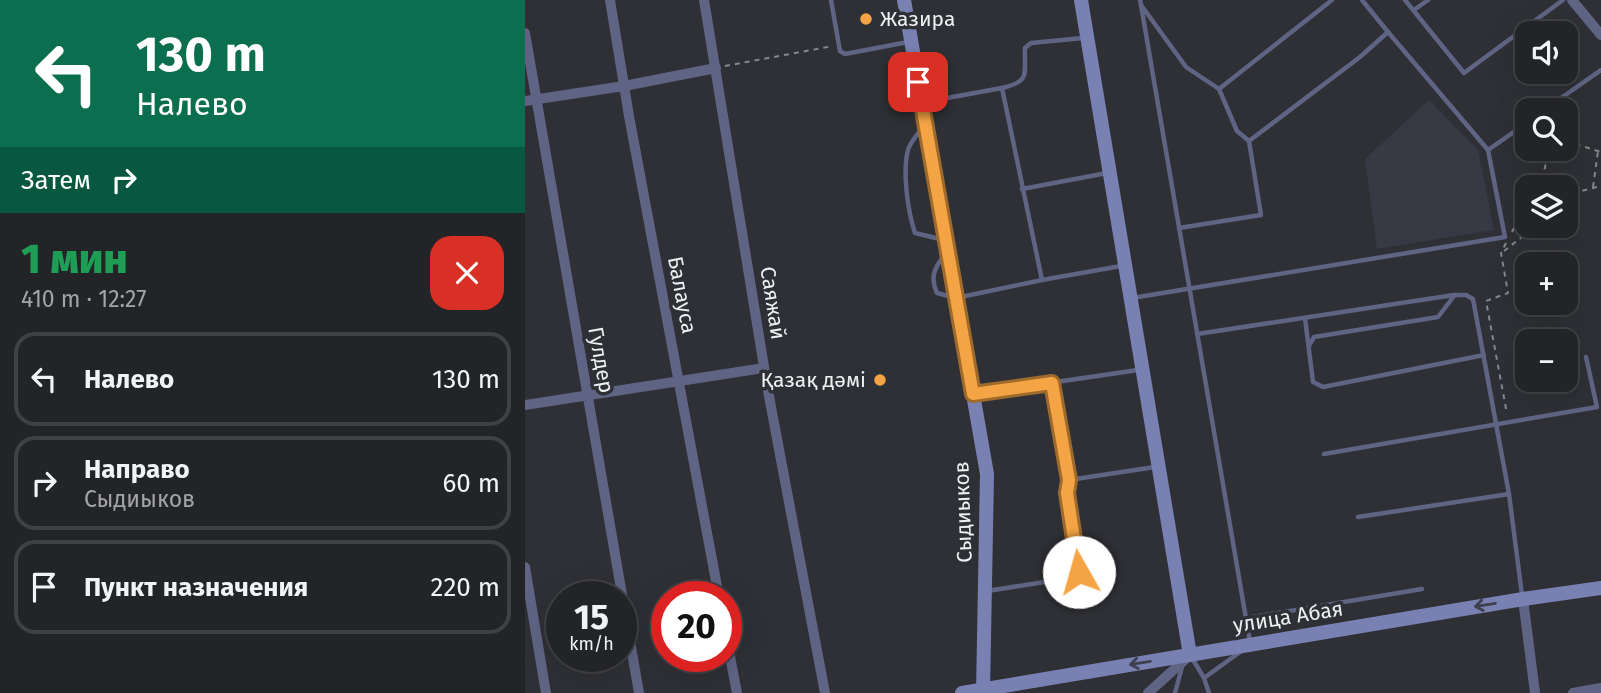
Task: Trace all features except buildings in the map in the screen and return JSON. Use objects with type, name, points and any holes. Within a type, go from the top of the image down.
[{"type":"street","name":"Балауса","points":[[610,0],[716,581]]},
{"type":"street","name":"Саяжай","points":[[704,0],[764,368],[825,693]]},
{"type":"street","name":"Сыдиыков","points":[[904,0],[986,474],[983,691]]},
{"type":"street","points":[[1081,0],[1159,466],[1187,659],[1148,693]]},
{"type":"street","points":[[1572,0],[1601,34]]},
{"type":"street","name":"Гулдер","points":[[525,33],[639,693]]},
{"type":"street","points":[[525,101],[716,68]]},
{"type":"street","points":[[525,405],[764,368]]},
{"type":"street","points":[[525,567],[547,693]]},
{"type":"street","name":"улица Абая","points":[[962,693],[1187,659],[1251,645],[1601,588]]},
{"type":"street","points":[[1523,599],[1535,693]]},
{"type":"street","points":[[733,672],[737,693]]},
{"type":"street","points":[[1573,693],[1601,688]]},
{"type":"lane","points":[[831,0],[837,45],[845,54],[911,41]]},
{"type":"lane","points":[[1219,89],[1332,0]]},
{"type":"lane","points":[[1131,299],[1505,237],[1488,150],[1362,0]]},
{"type":"lane","points":[[1405,0],[1464,73],[1563,0]]},
{"type":"lane","points":[[1414,10],[1428,0]]},
{"type":"lane","points":[[1140,2],[1186,66],[1219,89],[1237,131],[1249,141],[1261,215],[1179,228]]},
{"type":"lane","points":[[1140,2],[1251,645],[1204,678]]},
{"type":"lane","points":[[1249,141],[1360,57],[1388,32]]},
{"type":"lane","points":[[922,103],[1019,84],[1024,78],[1024,48],[1031,43],[1087,37]]},
{"type":"lane","points":[[1561,98],[1601,70]]},
{"type":"lane","points":[[1002,88],[1042,280]]},
{"type":"lane","points":[[925,123],[908,148],[906,166],[910,218],[915,233],[947,246]]},
{"type":"lane","points":[[1488,150],[1515,131]]},
{"type":"lane","points":[[1021,189],[1110,172]]},
{"type":"lane","points":[[956,298],[1126,265]]},
{"type":"lane","points":[[1197,334],[1454,295],[1466,295],[1473,299],[1509,494],[1523,599]]},
{"type":"lane","points":[[1308,346],[1314,337],[1438,317],[1454,295]]},
{"type":"lane","points":[[1305,318],[1313,382],[1323,387],[1484,355]]},
{"type":"lane","points":[[1324,454],[1599,407],[1586,357]]},
{"type":"lane","points":[[973,394],[1143,369]]},
{"type":"lane","points":[[986,591],[1070,578],[1079,572],[1067,493],[1069,480],[1052,383]]},
{"type":"lane","points":[[1069,480],[1159,466]]},
{"type":"lane","points":[[1358,517],[1509,494]]},
{"type":"lane","points":[[1247,627],[1252,617],[1422,589]]},
{"type":"lane","points":[[1175,693],[1187,659],[1204,678],[1209,693]]},
{"type":"path","points":[[716,68],[837,45]]},
{"type":"path","points":[[1578,145],[1600,151],[1593,187]]},
{"type":"path","points":[[1578,193],[1601,186]]},
{"type":"path","points":[[1512,232],[1515,226]]},
{"type":"path","points":[[1501,253],[1520,238]]},
{"type":"path","points":[[1507,243],[1501,253],[1509,292],[1486,301],[1509,422]]},
{"type":"shaded area","points":[[1429,100],[1478,150],[1494,230],[1377,249],[1365,159]]},
{"type":"place","name":"Жазира","points":[[866,19]]},
{"type":"place","name":"Қазақ дәмі","points":[[880,380]]},
{"type":"route","points":[[918,82],[973,394],[1052,383],[1069,480],[1067,493],[1079,572]]}]
